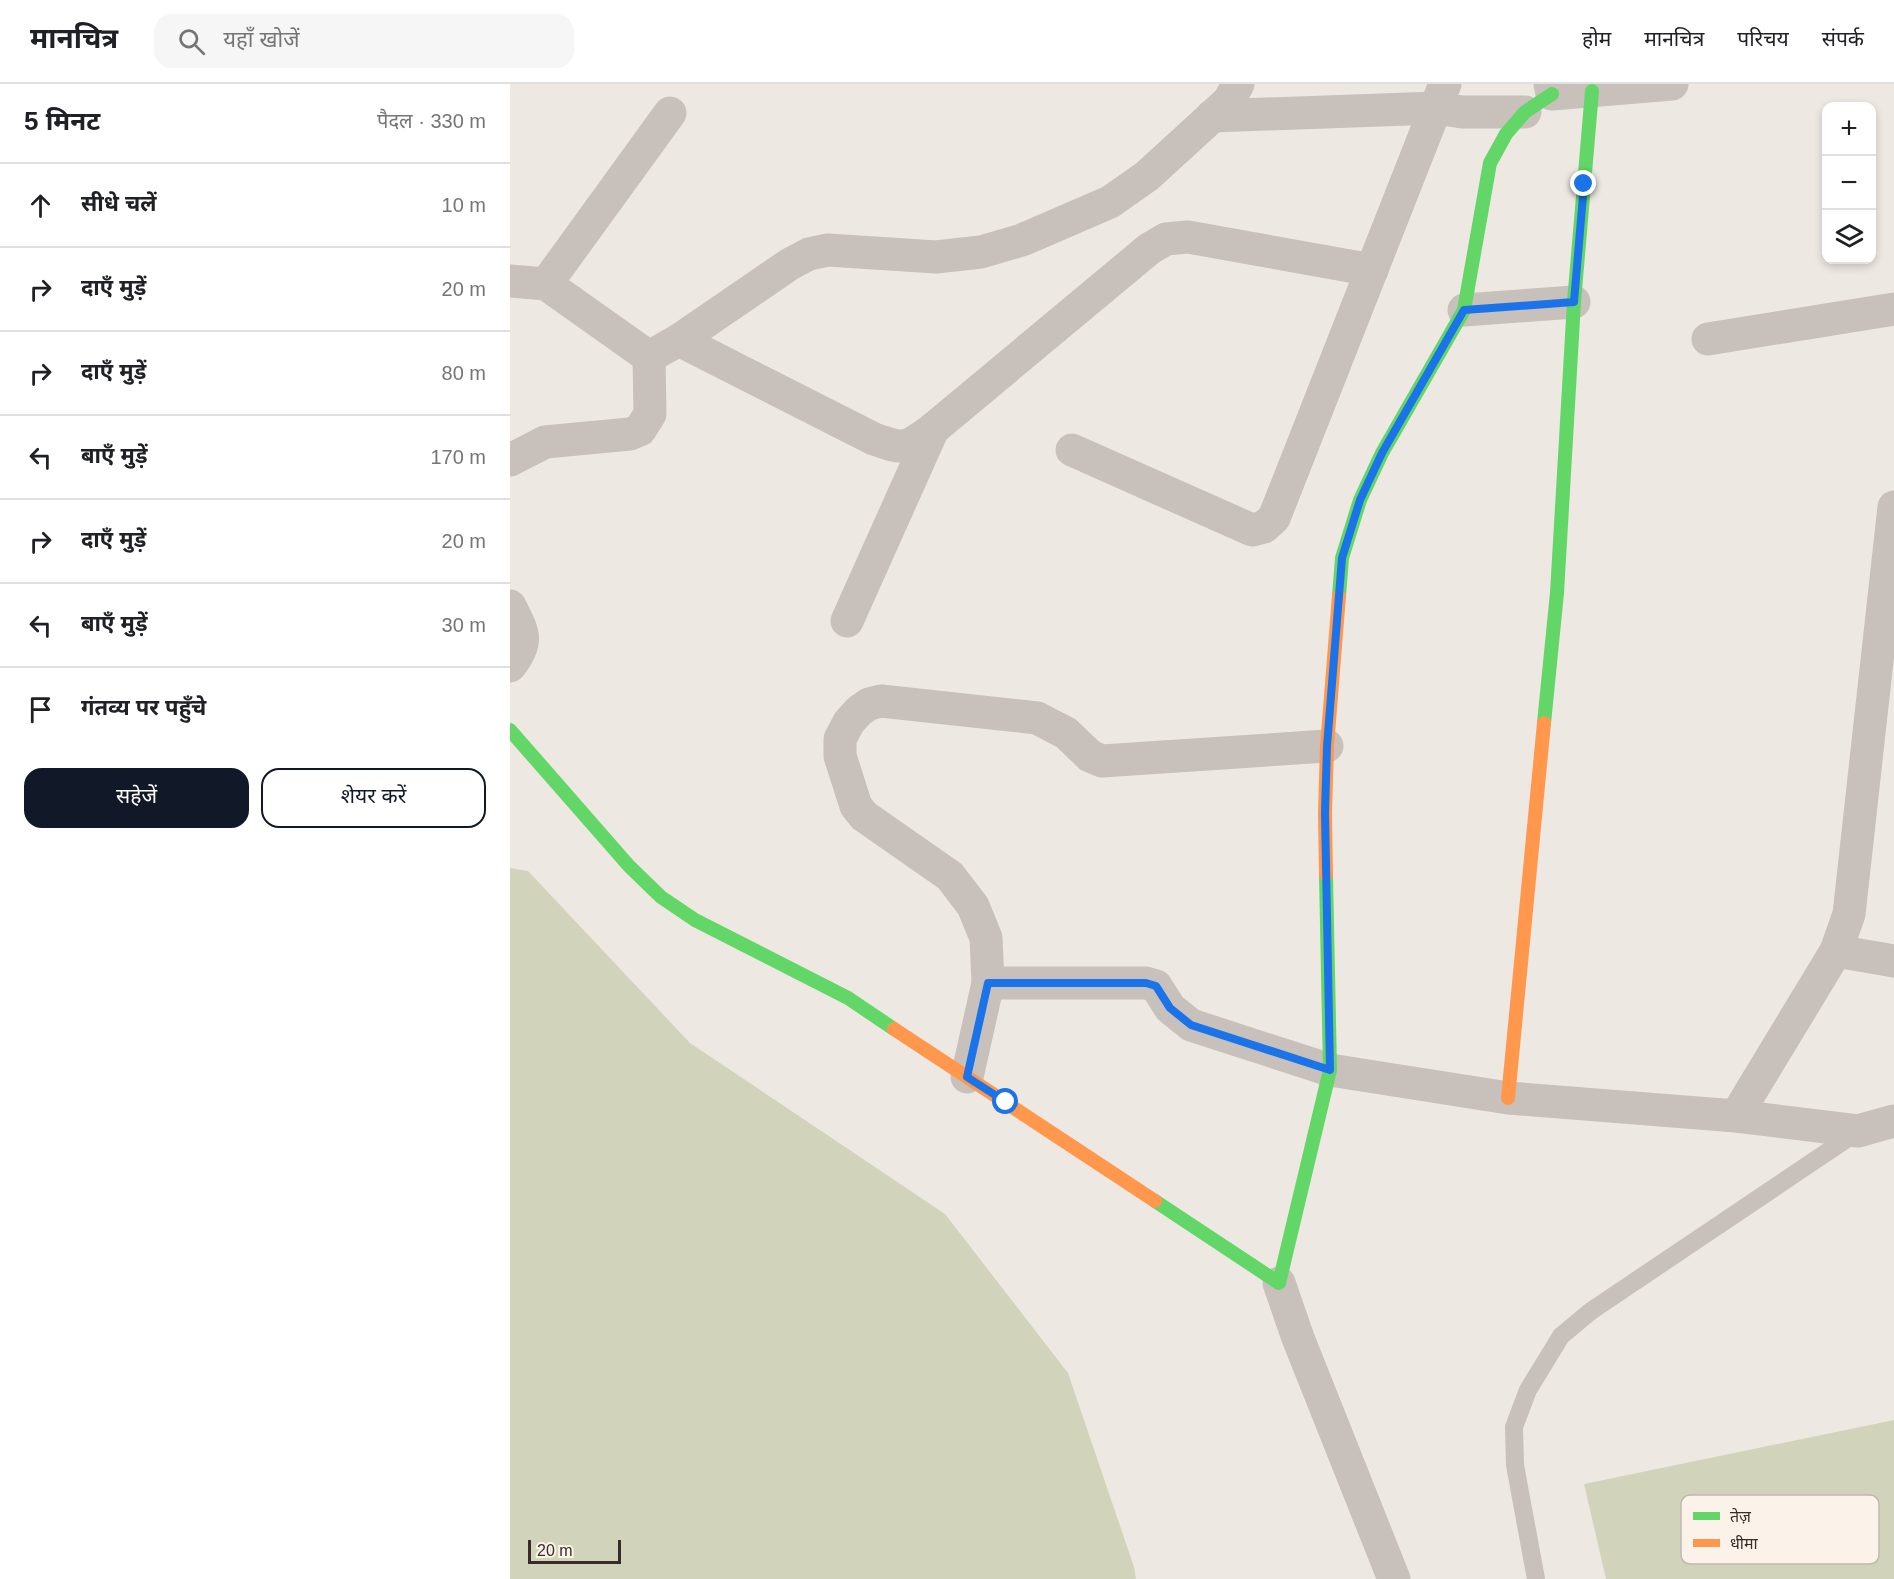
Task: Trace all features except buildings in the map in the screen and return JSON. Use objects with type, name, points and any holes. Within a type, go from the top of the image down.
[{"type":"street","points":[[649,357],[679,340],[790,264],[809,254],[828,250],[936,257],[981,252],[1033,235],[1110,202],[1147,176],[1229,101],[1238,84]]},
{"type":"street","points":[[1394,1579],[1298,1338],[1279,1283],[1330,1070],[1325,813],[1327,746],[1342,558],[1360,500],[1382,453],[1464,310],[1490,163],[1506,134],[1525,112],[1551,89],[1592,91],[1672,84]]},
{"type":"street","points":[[1508,1098],[1557,593],[1574,302],[1592,91]]},
{"type":"street","points":[[1212,116],[1440,96],[1462,112],[1525,112]]},
{"type":"street","points":[[1071,450],[1252,530],[1264,527],[1274,518],[1440,96]]},
{"type":"street","points":[[546,284],[670,113]]},
{"type":"street","points":[[679,340],[874,439],[897,447],[912,445],[933,429],[1149,249],[1166,239],[1188,237],[1372,270]]},
{"type":"street","points":[[510,282],[546,284],[649,357]]},
{"type":"street","points":[[1464,310],[1574,302]]},
{"type":"street","points":[[1708,339],[1894,309]]},
{"type":"street","points":[[510,460],[545,442],[630,434],[640,430],[650,414],[649,357]]},
{"type":"street","points":[[847,621],[933,429]]},
{"type":"street","points":[[1736,1116],[1836,951],[1849,914],[1893,526]]},
{"type":"street","points":[[510,606],[522,630],[523,646],[510,666]]},
{"type":"street","points":[[967,1077],[988,983],[986,938],[974,906],[950,876],[876,825],[856,806],[840,756],[840,739],[849,722],[859,711],[869,704],[881,701],[1037,718],[1065,733],[1090,756],[1102,761],[1327,746]]},
{"type":"street","points":[[510,730],[629,866],[661,897],[695,920],[848,998],[1279,1283]]},
{"type":"street","points":[[1836,951],[1894,961]]},
{"type":"street","points":[[988,983],[1146,983],[1156,986],[1170,1008],[1191,1025],[1330,1070],[1508,1098],[1736,1116],[1858,1131],[1894,1121]]},
{"type":"lane","points":[[1536,1579],[1515,1465],[1514,1427],[1528,1390],[1562,1336],[1591,1311],[1858,1131]]},
{"type":"green space","points":[[510,868],[528,871],[690,1043],[945,1214],[1068,1373],[1134,1567],[1136,1579],[510,1579]]},
{"type":"green space","points":[[1894,1420],[1894,1579],[1606,1579],[1584,1484]]},
{"type":"traffic: fast","points":[[1544,723],[1557,593],[1574,302],[1592,91]]},
{"type":"traffic: fast","points":[[1339,596],[1342,558],[1360,500],[1382,453],[1464,310],[1490,163],[1506,134],[1525,112],[1552,94]]},
{"type":"traffic: fast","points":[[510,730],[629,866],[661,897],[695,920],[848,998],[894,1029]]},
{"type":"traffic: fast","points":[[1155,1201],[1279,1283],[1330,1070],[1326,875]]},
{"type":"traffic: slow","points":[[1326,875],[1327,746],[1339,596]]},
{"type":"traffic: slow","points":[[1508,1098],[1544,723]]},
{"type":"traffic: slow","points":[[894,1029],[1155,1201]]},
{"type":"route","points":[[1006,1102],[967,1077],[988,983],[1146,983],[1156,986],[1170,1008],[1191,1025],[1330,1070],[1325,813],[1327,746],[1342,558],[1360,500],[1382,453],[1464,310],[1574,302],[1584,184]]}]
